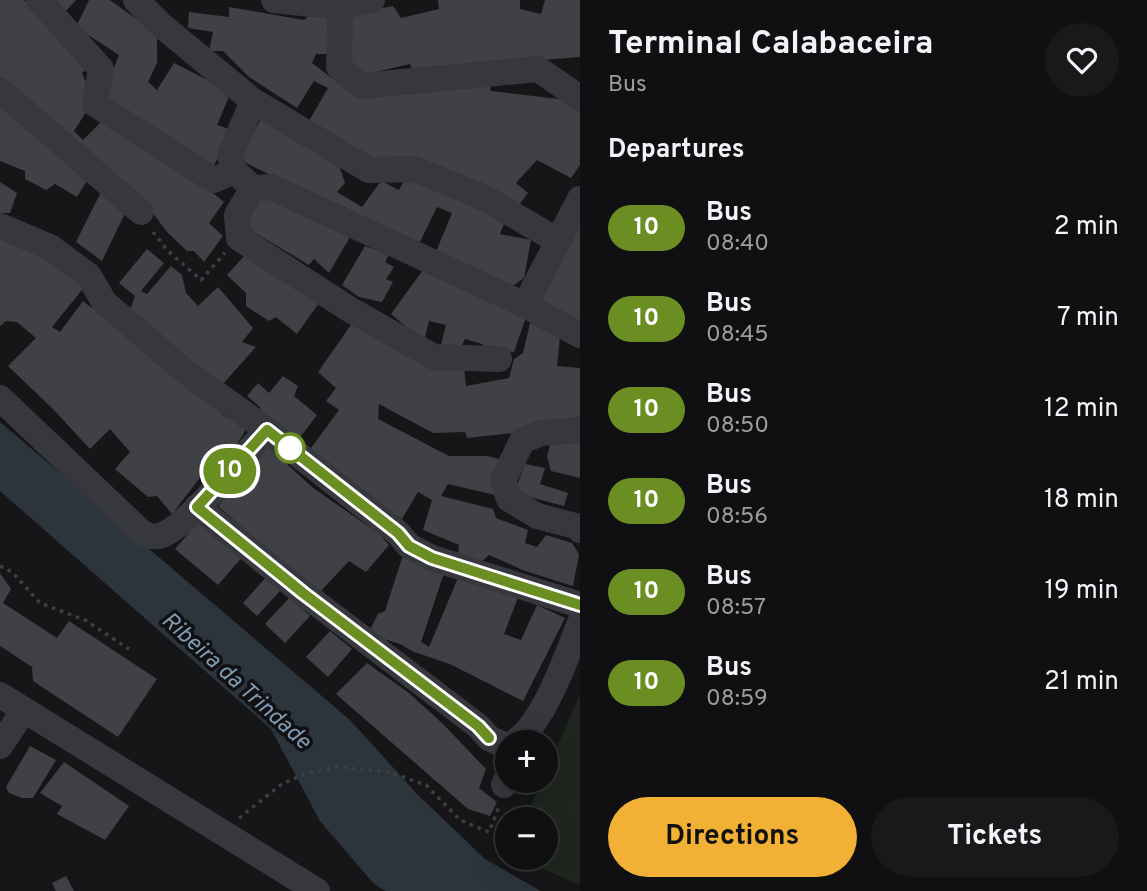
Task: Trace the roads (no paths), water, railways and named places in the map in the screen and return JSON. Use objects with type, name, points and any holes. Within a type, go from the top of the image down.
[{"type":"street","points":[[38,0],[101,69],[95,104],[214,180],[243,180],[271,187],[524,305],[580,335]]},
{"type":"street","points":[[136,0],[253,101],[369,170],[414,169],[483,197],[558,241]]},
{"type":"street","points":[[274,0],[340,7],[372,0]]},
{"type":"street","points":[[340,7],[339,67],[361,86],[538,69],[580,97]]},
{"type":"street","points":[[0,90],[141,212]]},
{"type":"street","points":[[253,101],[230,155],[243,180],[237,215],[239,238],[349,309],[434,357],[499,359]]},
{"type":"street","points":[[524,305],[580,199]]},
{"type":"street","points":[[0,226],[51,247],[89,276],[104,302],[182,369],[267,430],[398,533],[409,546],[432,558],[580,605]]},
{"type":"street","points":[[0,398],[147,536],[164,535],[197,507],[267,430]]},
{"type":"street","points":[[580,430],[541,433],[522,441],[503,480],[509,499],[537,516],[579,527],[580,530]]},
{"type":"street","points":[[197,507],[303,593],[478,726],[489,738],[495,739]]},
{"type":"street","points":[[525,730],[551,693],[580,623]]},
{"type":"street","points":[[0,695],[317,891]]},
{"type":"street","points":[[0,746],[24,710]]},
{"type":"water","name":"Ribeira da Trindade","points":[[0,422],[350,720],[418,795],[485,859],[495,865],[495,870],[504,870],[541,891],[386,891],[374,884],[320,821],[271,729],[0,491]]}]
